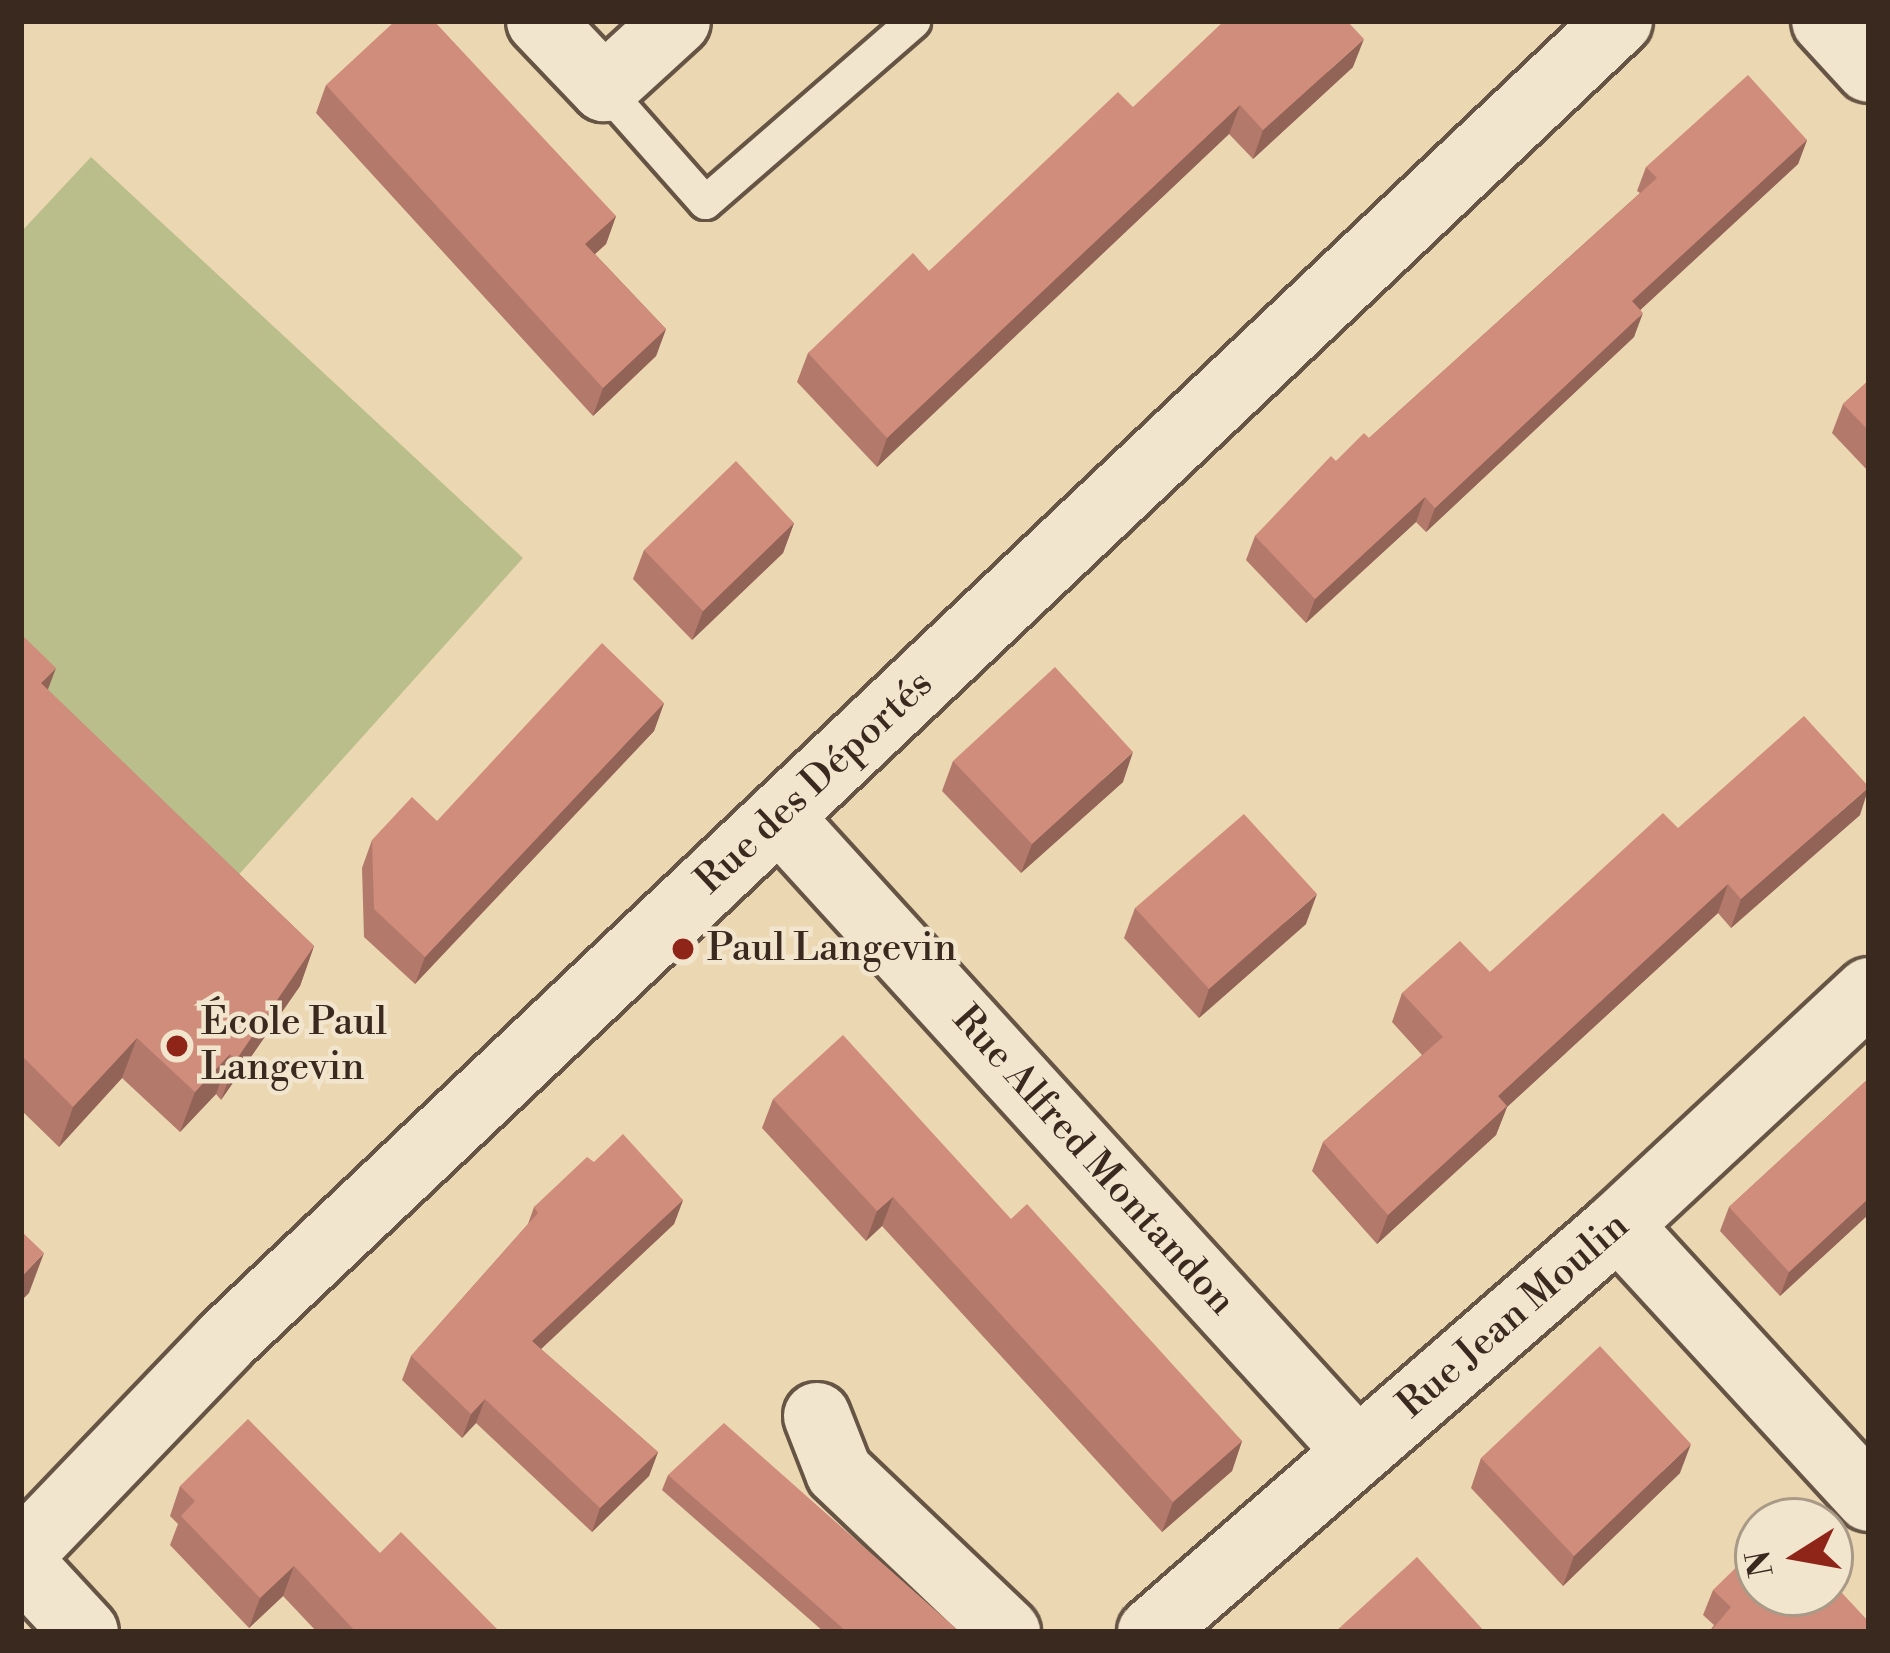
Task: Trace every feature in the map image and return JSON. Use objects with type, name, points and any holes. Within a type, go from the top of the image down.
[{"type":"street","points":[[540,21],[604,88],[677,21]]},
{"type":"street","name":"Rue des Déportés","points":[[21,1558],[225,1341],[1619,21]]},
{"type":"street","points":[[1826,21],[1869,69]]},
{"type":"street","name":"Rue Alfred Montandon","points":[[779,817],[1358,1452]]},
{"type":"street","name":"Rue Jean Moulin","points":[[1150,1632],[1618,1225],[1869,991]]},
{"type":"street","points":[[1618,1225],[1869,1498]]},
{"type":"street","points":[[817,1416],[839,1472],[1007,1632]]},
{"type":"street","points":[[21,1558],[85,1632]]},
{"type":"lane","points":[[604,88],[705,202],[913,21]]},
{"type":"green space","points":[[91,157],[523,558],[233,881],[21,673],[21,232]]},
{"type":"building","points":[[395,21],[434,21],[616,216],[585,244],[666,329],[603,388],[326,85]]},
{"type":"building","points":[[1224,21],[1347,21],[1364,39],[1263,130],[1240,105],[887,438],[808,353],[913,253],[929,271],[1118,92],[1133,107]]},
{"type":"building","points":[[1748,75],[1807,140],[1632,301],[1643,313],[1435,508],[1425,497],[1315,599],[1255,536],[1331,456],[1336,461],[1364,433],[1369,438],[1657,178],[1646,167]]},
{"type":"building","points":[[1869,380],[1869,431],[1843,404]]},
{"type":"building","points":[[736,461],[794,523],[703,611],[644,550]]},
{"type":"building","points":[[21,634],[56,668],[41,683],[314,946],[236,1060],[230,1054],[195,1092],[137,1038],[73,1107],[21,1055]]},
{"type":"building","points":[[602,643],[664,703],[425,957],[374,909],[372,840],[412,797],[437,821]]},
{"type":"building","points":[[1055,667],[1133,752],[1032,844],[953,761]]},
{"type":"building","points":[[1804,716],[1869,787],[1741,899],[1728,884],[1498,1096],[1507,1106],[1388,1215],[1323,1142],[1443,1037],[1402,993],[1460,941],[1490,972],[1663,813],[1678,828]]},
{"type":"building","points":[[1244,814],[1317,894],[1209,989],[1135,908]]},
{"type":"building","points":[[843,1035],[1011,1219],[1027,1204],[1242,1441],[1173,1502],[893,1197],[877,1211],[773,1099]]},
{"type":"building","points":[[1869,1078],[1869,1198],[1789,1272],[1729,1207]]},
{"type":"building","points":[[623,1134],[683,1200],[532,1341],[658,1452],[600,1508],[485,1399],[471,1414],[411,1356],[538,1213],[534,1207],[587,1157],[594,1162]]},
{"type":"building","points":[[21,1231],[44,1253],[21,1277]]},
{"type":"building","points":[[1600,1346],[1691,1444],[1574,1556],[1481,1458]]},
{"type":"building","points":[[248,1419],[380,1553],[401,1532],[500,1632],[356,1632],[294,1566],[260,1598],[181,1516],[195,1501],[180,1486]]},
{"type":"building","points":[[724,1423],[960,1632],[847,1632],[668,1475]]},
{"type":"building","points":[[1417,1557],[1485,1632],[1335,1632]]},
{"type":"building","points":[[1734,1569],[1734,1617],[1854,1617],[1854,1606],[1869,1622],[1869,1632],[1710,1632],[1731,1607],[1713,1590]]},
{"type":"place","name":"Paul Langevin","points":[[683,949]]},
{"type":"place","name":"École Paul Langevin","points":[[177,1046]]}]
